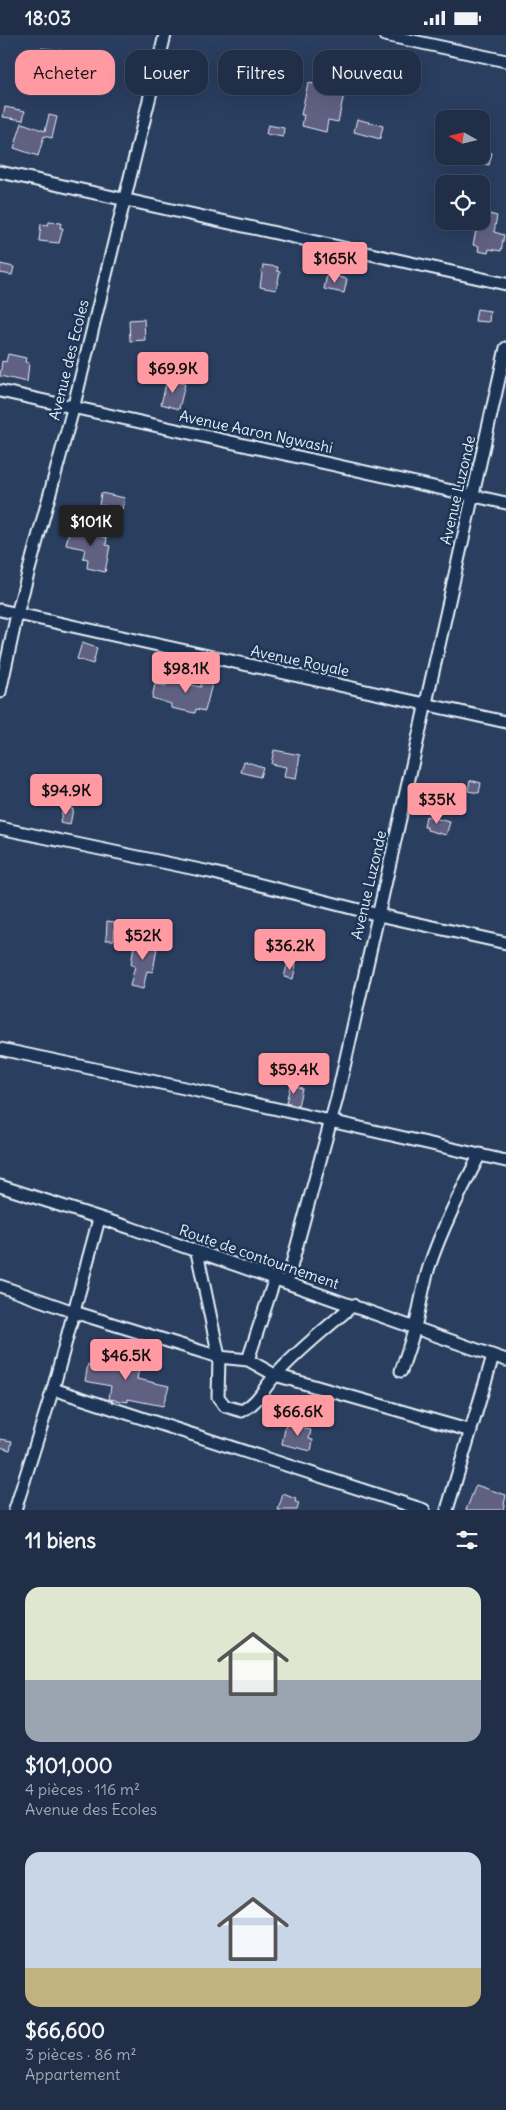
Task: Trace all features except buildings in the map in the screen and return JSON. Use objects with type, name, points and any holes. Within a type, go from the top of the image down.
[{"type":"street","name":"Avenue des Ecoles","points":[[0,692],[17,614],[73,409],[165,35]]},
{"type":"street","points":[[385,35],[506,61]]},
{"type":"street","points":[[0,172],[506,284]]},
{"type":"street","name":"Avenue Luzonde","points":[[287,1282],[330,1121],[506,347]]},
{"type":"street","name":"Avenue Aaron Ngwashi","points":[[0,391],[73,409],[473,494],[506,503]]},
{"type":"street","name":"Avenue Royale","points":[[0,610],[506,722]]},
{"type":"street","points":[[0,828],[210,872],[378,915],[506,943]]},
{"type":"street","points":[[0,1049],[189,1089],[506,1161]]},
{"type":"street","points":[[401,1371],[415,1327],[423,1287],[437,1245],[452,1209],[480,1154]]},
{"type":"street","name":"Route de contournement","points":[[0,1186],[287,1282],[506,1360]]},
{"type":"street","points":[[15,1510],[53,1389],[100,1219]]},
{"type":"street","points":[[197,1252],[219,1357],[218,1397],[225,1406],[242,1411],[250,1407],[265,1391],[275,1375],[353,1305]]},
{"type":"street","points":[[248,1360],[275,1278]]},
{"type":"street","points":[[0,1286],[74,1312],[219,1357],[248,1360],[275,1375],[471,1431]]},
{"type":"street","points":[[448,1510],[494,1356]]},
{"type":"street","points":[[53,1389],[424,1510]]}]
